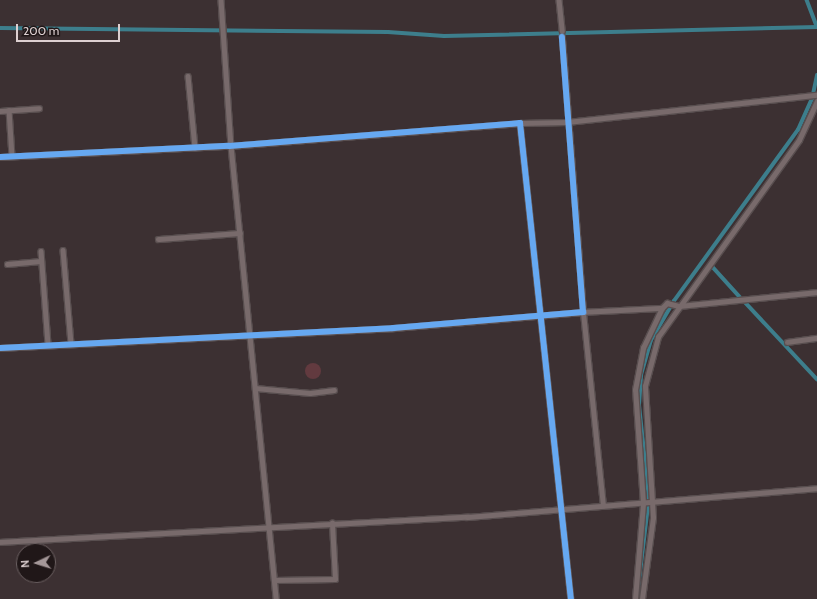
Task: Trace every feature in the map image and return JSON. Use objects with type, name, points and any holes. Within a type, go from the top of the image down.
[{"type":"street","points":[[221,0],[231,143],[276,599]]},
{"type":"street","points":[[559,0],[562,31]]},
{"type":"street","points":[[562,37],[567,122],[583,312],[602,506]]},
{"type":"street","points":[[188,76],[195,148]]},
{"type":"street","points":[[0,157],[195,148],[231,143],[520,123],[567,122],[817,95]]},
{"type":"street","points":[[642,599],[653,501],[645,386],[658,337],[674,305],[799,140],[817,101]]},
{"type":"street","points":[[0,111],[39,108]]},
{"type":"street","points":[[9,110],[12,156]]},
{"type":"street","points":[[520,123],[542,316],[571,599]]},
{"type":"street","points":[[158,239],[240,233]]},
{"type":"street","points":[[63,250],[71,344]]},
{"type":"street","points":[[41,251],[48,345]]},
{"type":"street","points":[[7,264],[41,261]]},
{"type":"street","points":[[0,348],[250,334],[393,328],[583,312],[662,308],[674,305],[817,292]]},
{"type":"street","points":[[635,599],[643,503],[635,390],[643,348],[662,308]]},
{"type":"street","points":[[787,342],[817,338]]},
{"type":"street","points":[[255,388],[310,393],[334,390]]},
{"type":"street","points":[[0,542],[561,509],[817,488]]},
{"type":"street","points":[[274,580],[335,579],[332,523]]},
{"type":"shaded area","points":[[310,363],[316,363],[321,368],[319,377],[316,379],[310,379],[305,374],[305,368]]},
{"type":"waterway","points":[[807,0],[817,26]]},
{"type":"waterway","points":[[0,28],[388,32],[444,36],[817,27]]},
{"type":"waterway","points":[[649,499],[639,405],[641,375],[651,340],[674,301],[798,130],[812,99],[817,76]]},
{"type":"waterway","points":[[711,265],[740,297]]},
{"type":"waterway","points":[[744,301],[817,379]]},
{"type":"waterway","points":[[637,598],[648,506]]},
{"type":"cycle path","points":[[0,348],[393,328],[583,312],[562,37]]},
{"type":"cycle path","points":[[0,157],[229,146],[520,123],[571,599]]}]
